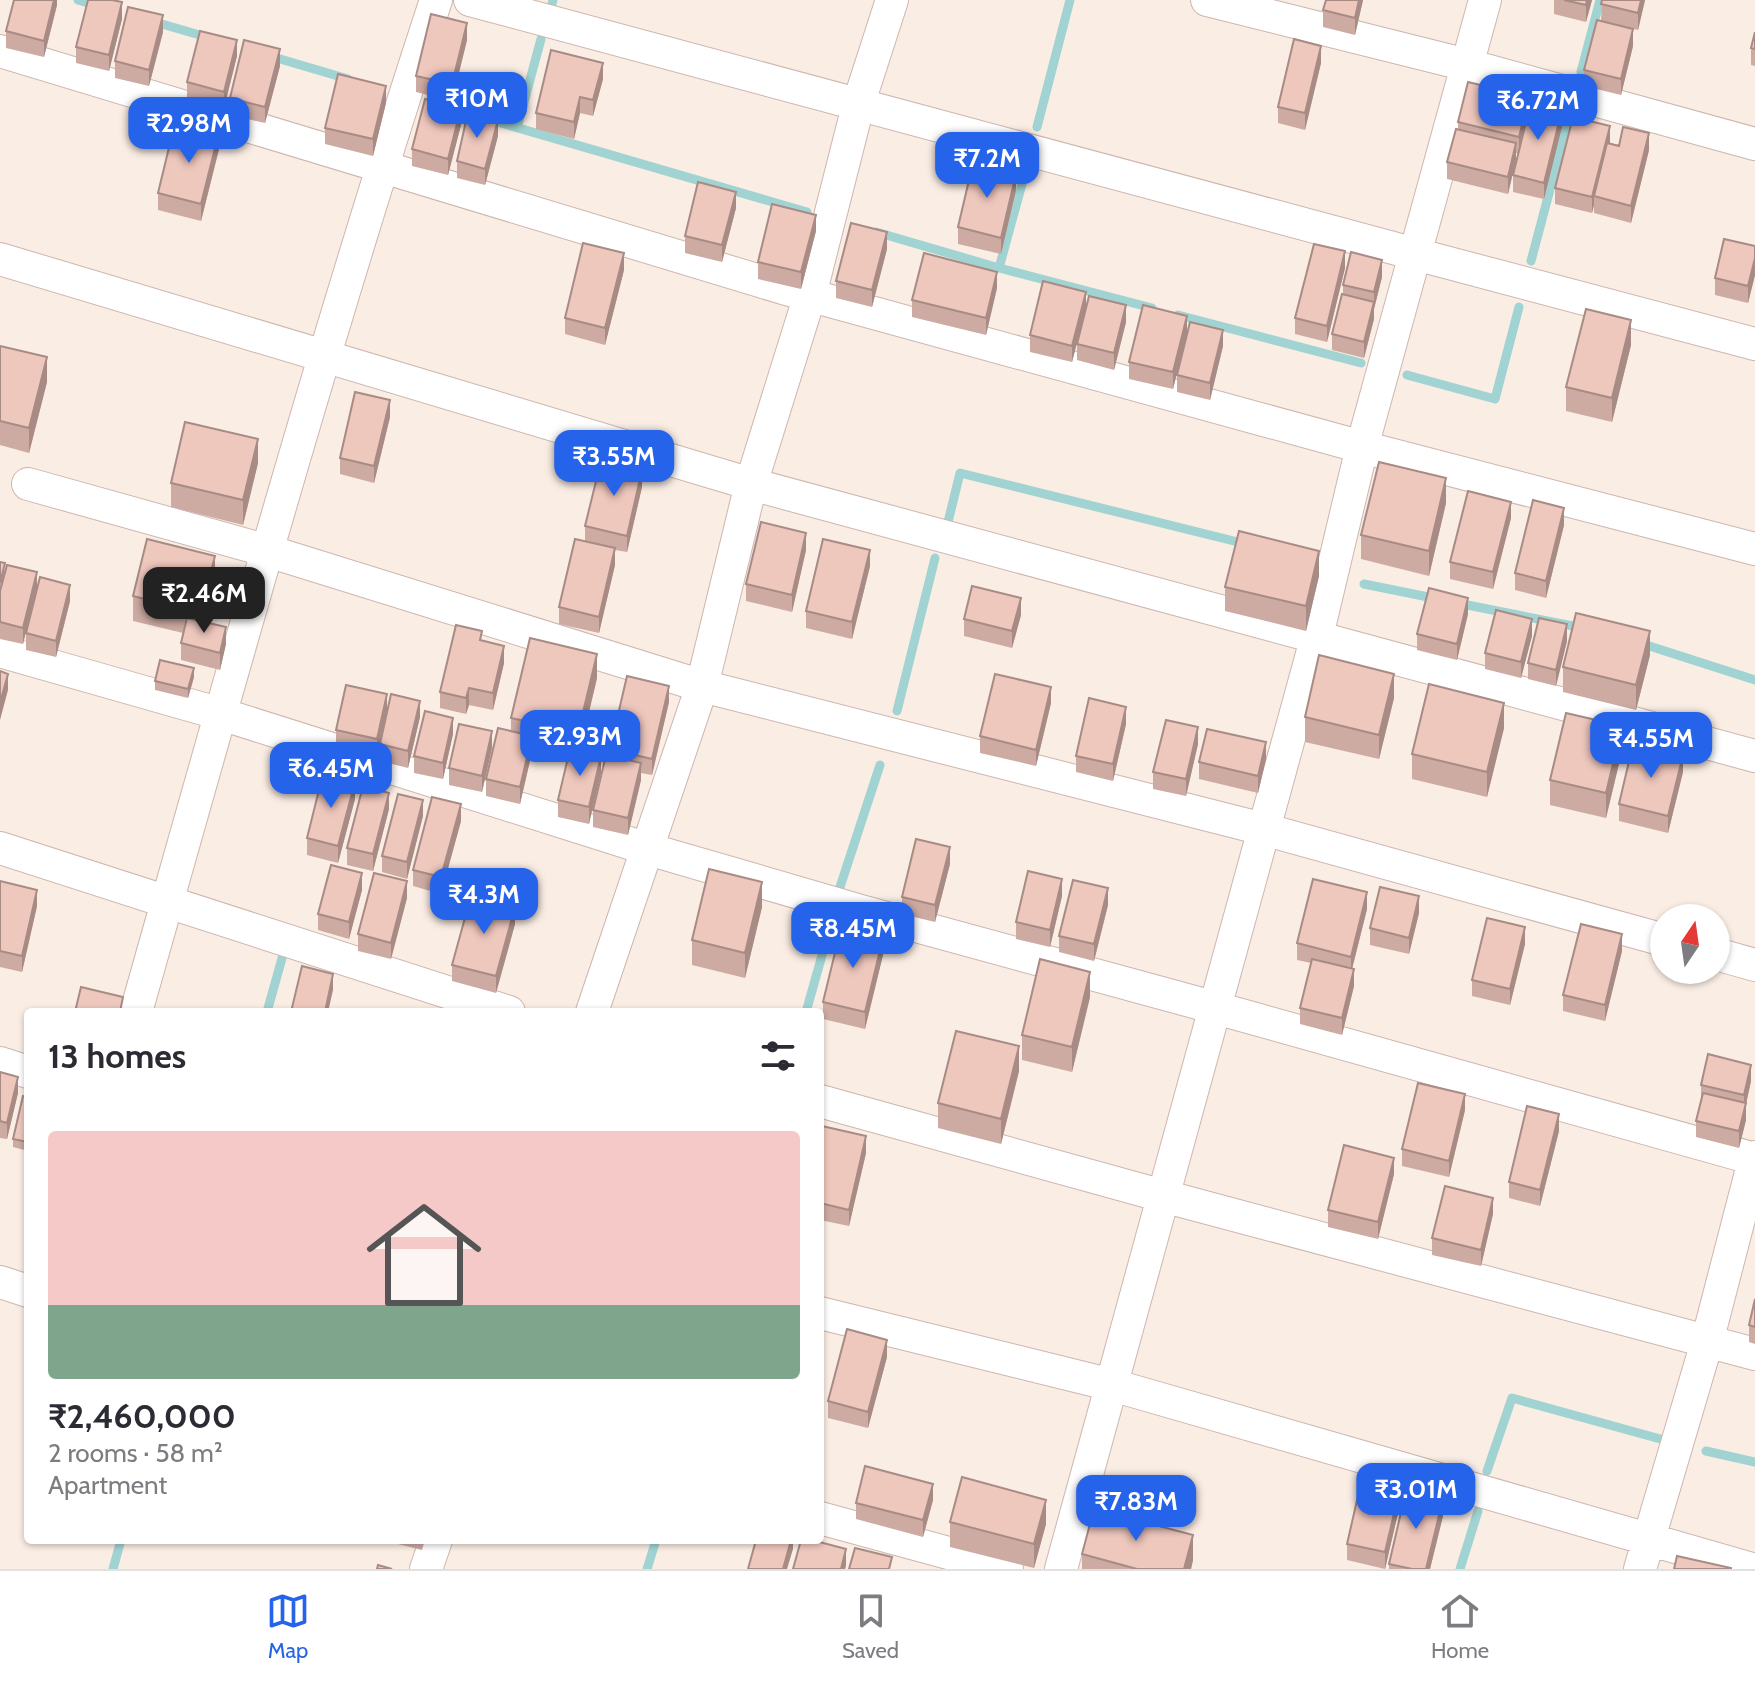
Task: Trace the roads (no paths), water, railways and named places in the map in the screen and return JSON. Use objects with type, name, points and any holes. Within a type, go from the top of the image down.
[{"type":"street","points":[[137,1008],[323,357],[436,0]]},
{"type":"street","points":[[470,0],[859,102],[1415,256],[1755,344]]},
{"type":"street","points":[[593,1008],[702,686],[751,484],[810,295],[859,102],[892,0]]},
{"type":"street","points":[[1207,0],[1467,65],[1755,144]]},
{"type":"street","points":[[1061,1569],[1317,636],[1362,447],[1485,0]]},
{"type":"street","points":[[0,51],[810,295],[1362,447],[1755,549]]},
{"type":"street","points":[[0,259],[751,484],[1755,756]]},
{"type":"street","points":[[28,484],[268,551],[702,686],[1263,829],[1650,936]]},
{"type":"street","points":[[0,651],[221,714],[648,849],[861,911],[1755,1159],[1707,1342],[1644,1554]]},
{"type":"street","points":[[0,848],[497,1008]]},
{"type":"street","points":[[1730,958],[1755,965]]},
{"type":"street","points":[[0,1063],[24,1071]]},
{"type":"street","points":[[824,1102],[1755,1354]]},
{"type":"street","points":[[0,1282],[24,1290]]},
{"type":"street","points":[[824,1314],[1112,1385],[1644,1554],[1752,1569]]},
{"type":"street","points":[[824,1519],[1007,1569]]},
{"type":"street","points":[[426,1569],[435,1544]]},
{"type":"waterway","points":[[78,0],[98,6]]},
{"type":"waterway","points":[[552,4],[553,0]]},
{"type":"waterway","points":[[1037,127],[1070,0]]},
{"type":"waterway","points":[[1581,72],[1600,0]]},
{"type":"waterway","points":[[155,22],[210,38]]},
{"type":"waterway","points":[[517,128],[541,39]]},
{"type":"waterway","points":[[270,56],[348,79]]},
{"type":"waterway","points":[[453,109],[807,212]]},
{"type":"waterway","points":[[1531,261],[1569,118]]},
{"type":"waterway","points":[[1025,173],[999,268],[1152,308]]},
{"type":"waterway","points":[[876,232],[999,268]]},
{"type":"waterway","points":[[1407,375],[1495,399],[1519,307]]},
{"type":"waterway","points":[[1178,315],[1361,363]]},
{"type":"waterway","points":[[948,522],[960,473],[1246,544]]},
{"type":"waterway","points":[[897,711],[935,558]]},
{"type":"waterway","points":[[1364,584],[1438,599]]},
{"type":"waterway","points":[[1457,603],[1583,628]]},
{"type":"waterway","points":[[1640,643],[1755,680]]},
{"type":"waterway","points":[[840,887],[880,765]]},
{"type":"waterway","points":[[807,1008],[830,927]]},
{"type":"waterway","points":[[268,1008],[284,951]]},
{"type":"waterway","points":[[1487,1471],[1512,1398],[1664,1440]]},
{"type":"waterway","points":[[1706,1451],[1755,1462]]},
{"type":"waterway","points":[[1460,1569],[1478,1511]]},
{"type":"waterway","points":[[113,1569],[120,1544]]},
{"type":"waterway","points":[[647,1569],[655,1544]]}]
